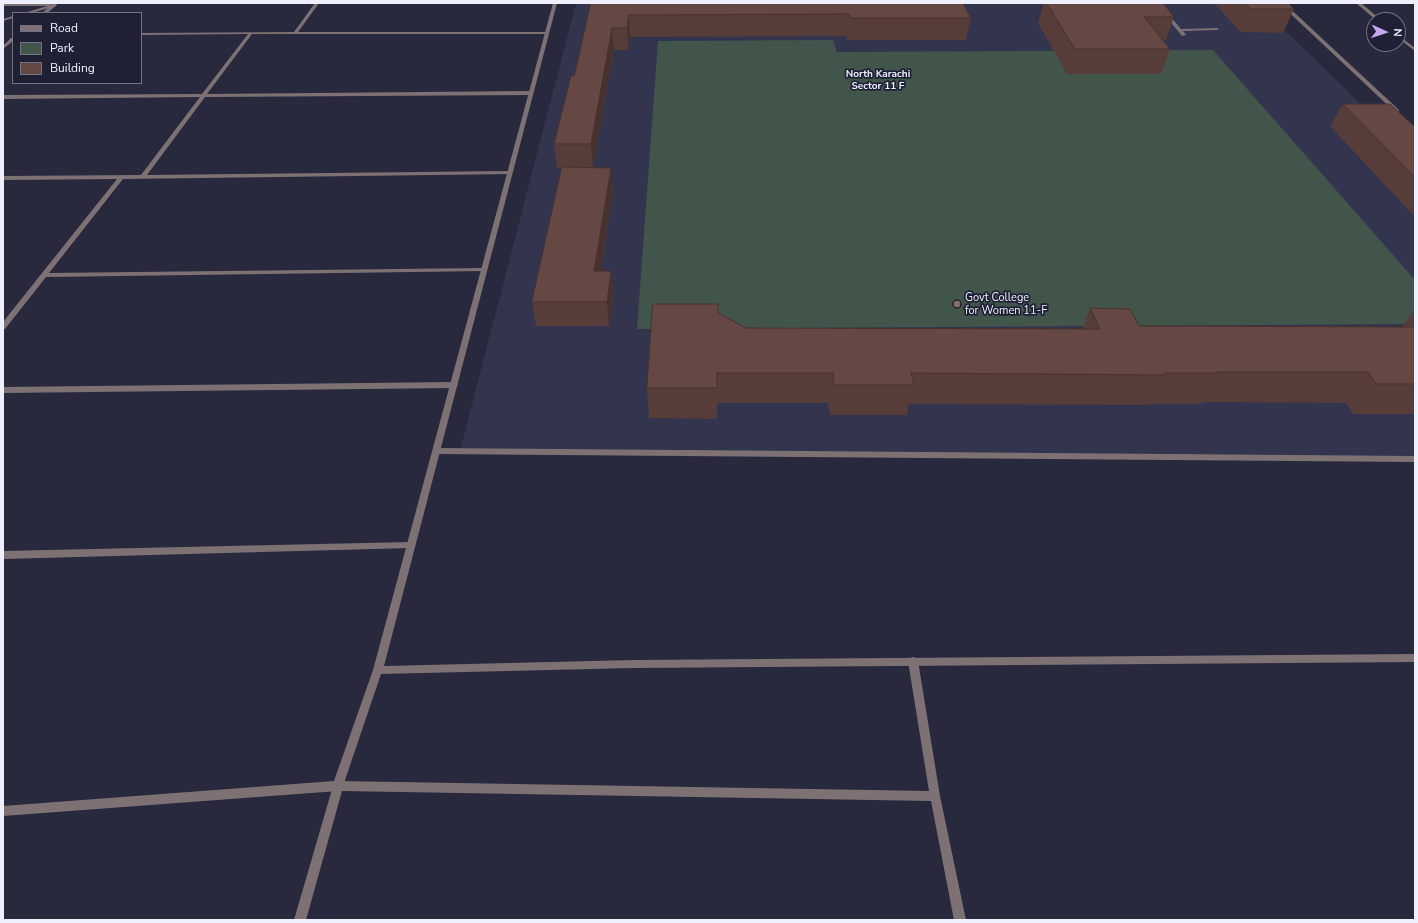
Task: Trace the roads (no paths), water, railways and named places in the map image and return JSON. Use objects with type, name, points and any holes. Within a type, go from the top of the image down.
[{"type":"street","points":[[296,33],[317,3]]},
{"type":"street","points":[[300,920],[338,786],[378,670],[510,173],[545,33],[555,3]]},
{"type":"street","points":[[1157,3],[1184,35]]},
{"type":"street","points":[[1281,3],[1403,117]]},
{"type":"street","points":[[1358,3],[1369,12]]},
{"type":"street","points":[[3,5],[55,4]]},
{"type":"street","points":[[29,12],[55,4]]},
{"type":"street","points":[[45,12],[55,4]]},
{"type":"street","points":[[1179,30],[1217,29]]},
{"type":"street","points":[[142,177],[251,33]]},
{"type":"street","points":[[142,34],[545,33]]},
{"type":"street","points":[[3,48],[12,40]]},
{"type":"street","points":[[1406,43],[1415,50]]},
{"type":"street","points":[[3,97],[530,93]]},
{"type":"street","points":[[3,178],[510,173]]},
{"type":"street","points":[[3,327],[121,177]]},
{"type":"street","points":[[44,275],[484,270]]},
{"type":"street","points":[[3,390],[454,385]]},
{"type":"street","points":[[436,451],[1415,459]]},
{"type":"street","points":[[3,555],[410,545]]},
{"type":"street","points":[[378,670],[634,664],[1415,658]]},
{"type":"street","points":[[913,661],[935,796],[960,920]]},
{"type":"street","points":[[3,811],[338,786],[935,796]]},
{"type":"place","name":"Govt College for Women 11-F","points":[[957,304]]},
{"type":"district","name":"North Karachi Sector 11 F","points":[[878,80]]}]
